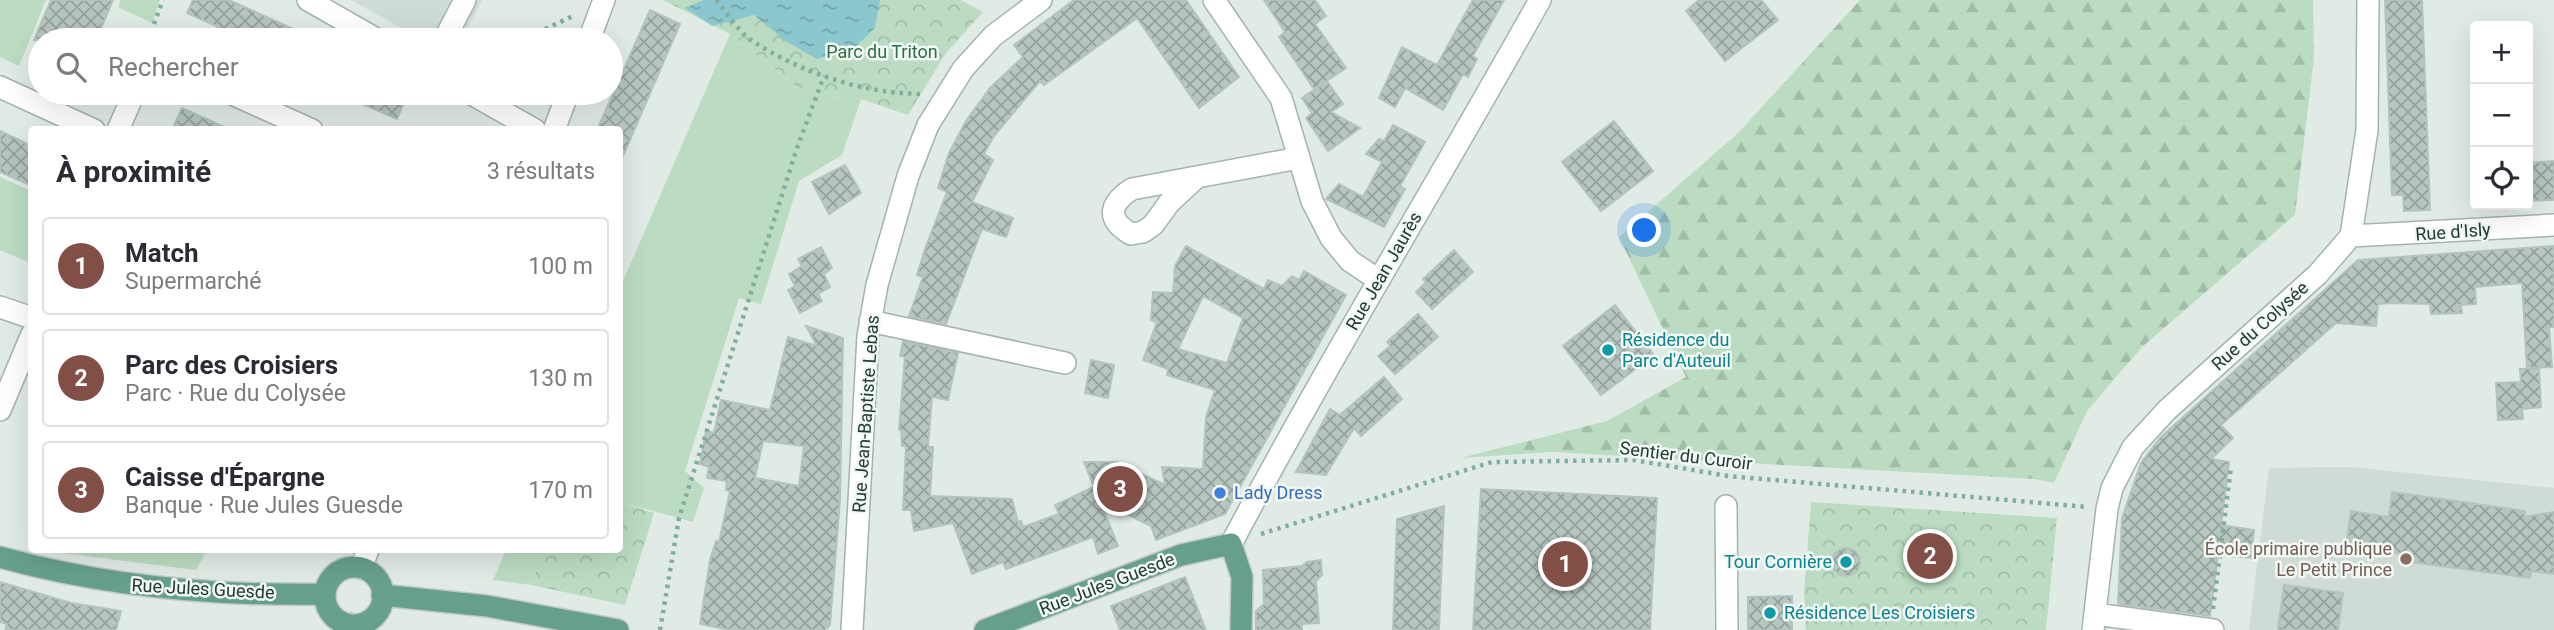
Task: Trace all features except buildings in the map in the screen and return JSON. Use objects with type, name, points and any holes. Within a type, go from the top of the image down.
[{"type":"main road","name":"Rue Jules Guesde","points":[[985,630],[1181,555],[1231,544]]},
{"type":"main road","points":[[1231,544],[1242,577],[1241,630]]},
{"type":"main road","name":"Rue Jules Guesde","points":[[0,557],[75,575],[150,588],[325,594]]},
{"type":"main road","points":[[365,559],[377,578],[382,595],[379,610],[372,617],[348,627],[333,615],[325,594],[335,574],[365,559]]},
{"type":"main road","points":[[382,595],[487,606],[559,625],[618,630]]},
{"type":"street","points":[[307,0],[357,28]]},
{"type":"street","points":[[450,28],[465,0]]},
{"type":"street","points":[[594,28],[604,0]]},
{"type":"street","name":"Rue Jean-Baptiste Lebas","points":[[852,630],[870,321],[880,272],[911,167],[945,94],[987,41],[1041,0]]},
{"type":"street","points":[[1213,0],[1278,91],[1312,201],[1331,238],[1350,261],[1377,279]]},
{"type":"street","name":"Rue Jean Jaurès","points":[[1231,544],[1377,279],[1442,175],[1540,0]]},
{"type":"street","points":[[2351,236],[2367,130],[2368,0]]},
{"type":"street","points":[[0,87],[28,100]]},
{"type":"street","points":[[39,105],[85,126]]},
{"type":"street","points":[[120,126],[129,105]]},
{"type":"street","points":[[257,105],[303,126]]},
{"type":"street","points":[[491,105],[528,126]]},
{"type":"street","points":[[556,126],[563,105]]},
{"type":"street","points":[[1197,177],[1299,158]]},
{"type":"street","name":"Rue d'Isly","points":[[2351,236],[2554,225]]},
{"type":"street","name":"Rue du Colysée","points":[[2094,622],[2107,509],[2122,467],[2148,429],[2318,274],[2351,236]]},
{"type":"street","points":[[0,307],[28,317]]},
{"type":"street","points":[[870,321],[1065,363]]},
{"type":"street","points":[[0,410],[28,344]]},
{"type":"street","points":[[1726,506],[1727,630]]},
{"type":"street","points":[[2094,622],[2212,630]]},
{"type":"path","points":[[152,28],[163,0]]},
{"type":"path","points":[[716,0],[749,39],[824,76],[905,94],[945,94]]},
{"type":"path","points":[[547,28],[579,13],[582,7]]},
{"type":"path","points":[[660,630],[679,518],[797,148],[824,76]]},
{"type":"path","name":"Sentier du Curoir","points":[[1231,544],[1492,462],[1634,460],[1728,476],[2107,509]]},
{"type":"path","points":[[2212,630],[2231,467]]},
{"type":"shaded area","points":[[351,0],[482,0],[467,28],[401,28]]},
{"type":"shaded area","name":"École primaire publique Le Petit Prince","points":[[2351,467],[2554,488],[2554,630],[2249,630],[2269,468]]},
{"type":"green space","points":[[0,0],[46,0],[35,28],[28,28],[28,44],[19,66],[0,57]]},
{"type":"green space","points":[[121,0],[160,0],[152,23],[118,7]]},
{"type":"green space","name":"Parc du Triton","points":[[663,0],[961,0],[983,12],[946,53],[908,115],[861,99],[827,97],[796,86],[730,34]]},
{"type":"green space","points":[[1860,0],[2313,0],[2314,58],[2295,215],[2142,347],[2087,411],[2054,483],[2035,479],[1552,452],[1460,458],[1607,421],[1686,377],[1619,237],[1737,134]]},
{"type":"green space","points":[[730,34],[796,86],[827,97],[861,99],[842,155],[799,181],[761,304],[739,298],[685,471],[704,488],[693,522],[623,503],[623,281]]},
{"type":"green space","points":[[0,177],[28,190],[28,262],[0,250]]},
{"type":"green space","points":[[1811,502],[2057,518],[2046,630],[1806,630],[1804,594]]},
{"type":"green space","points":[[623,503],[654,513],[625,605],[531,585],[542,553],[623,553]]},
{"type":"green space","points":[[62,553],[205,553],[196,570]]},
{"type":"green space","points":[[505,553],[542,553],[531,585],[493,580]]},
{"type":"water","points":[[704,0],[880,0],[875,28],[852,50],[817,59],[787,42],[754,15],[712,26],[685,8]]},
{"type":"place","name":"Résidence du Parc d'Auteuil","points":[[1608,350]]},
{"type":"place","name":"Caisse d'Épargne","points":[[1120,489]]},
{"type":"place","name":"Lady Dress","points":[[1220,493]]},
{"type":"place","name":"Parc des Croisiers","points":[[1930,556]]},
{"type":"place","name":"École primaire publique Le Petit Prince","points":[[2406,559]]},
{"type":"place","name":"Tour Cornière","points":[[1846,562]]},
{"type":"place","name":"Match","points":[[1565,564]]},
{"type":"place","name":"Résidence Les Croisiers","points":[[1770,613]]}]
